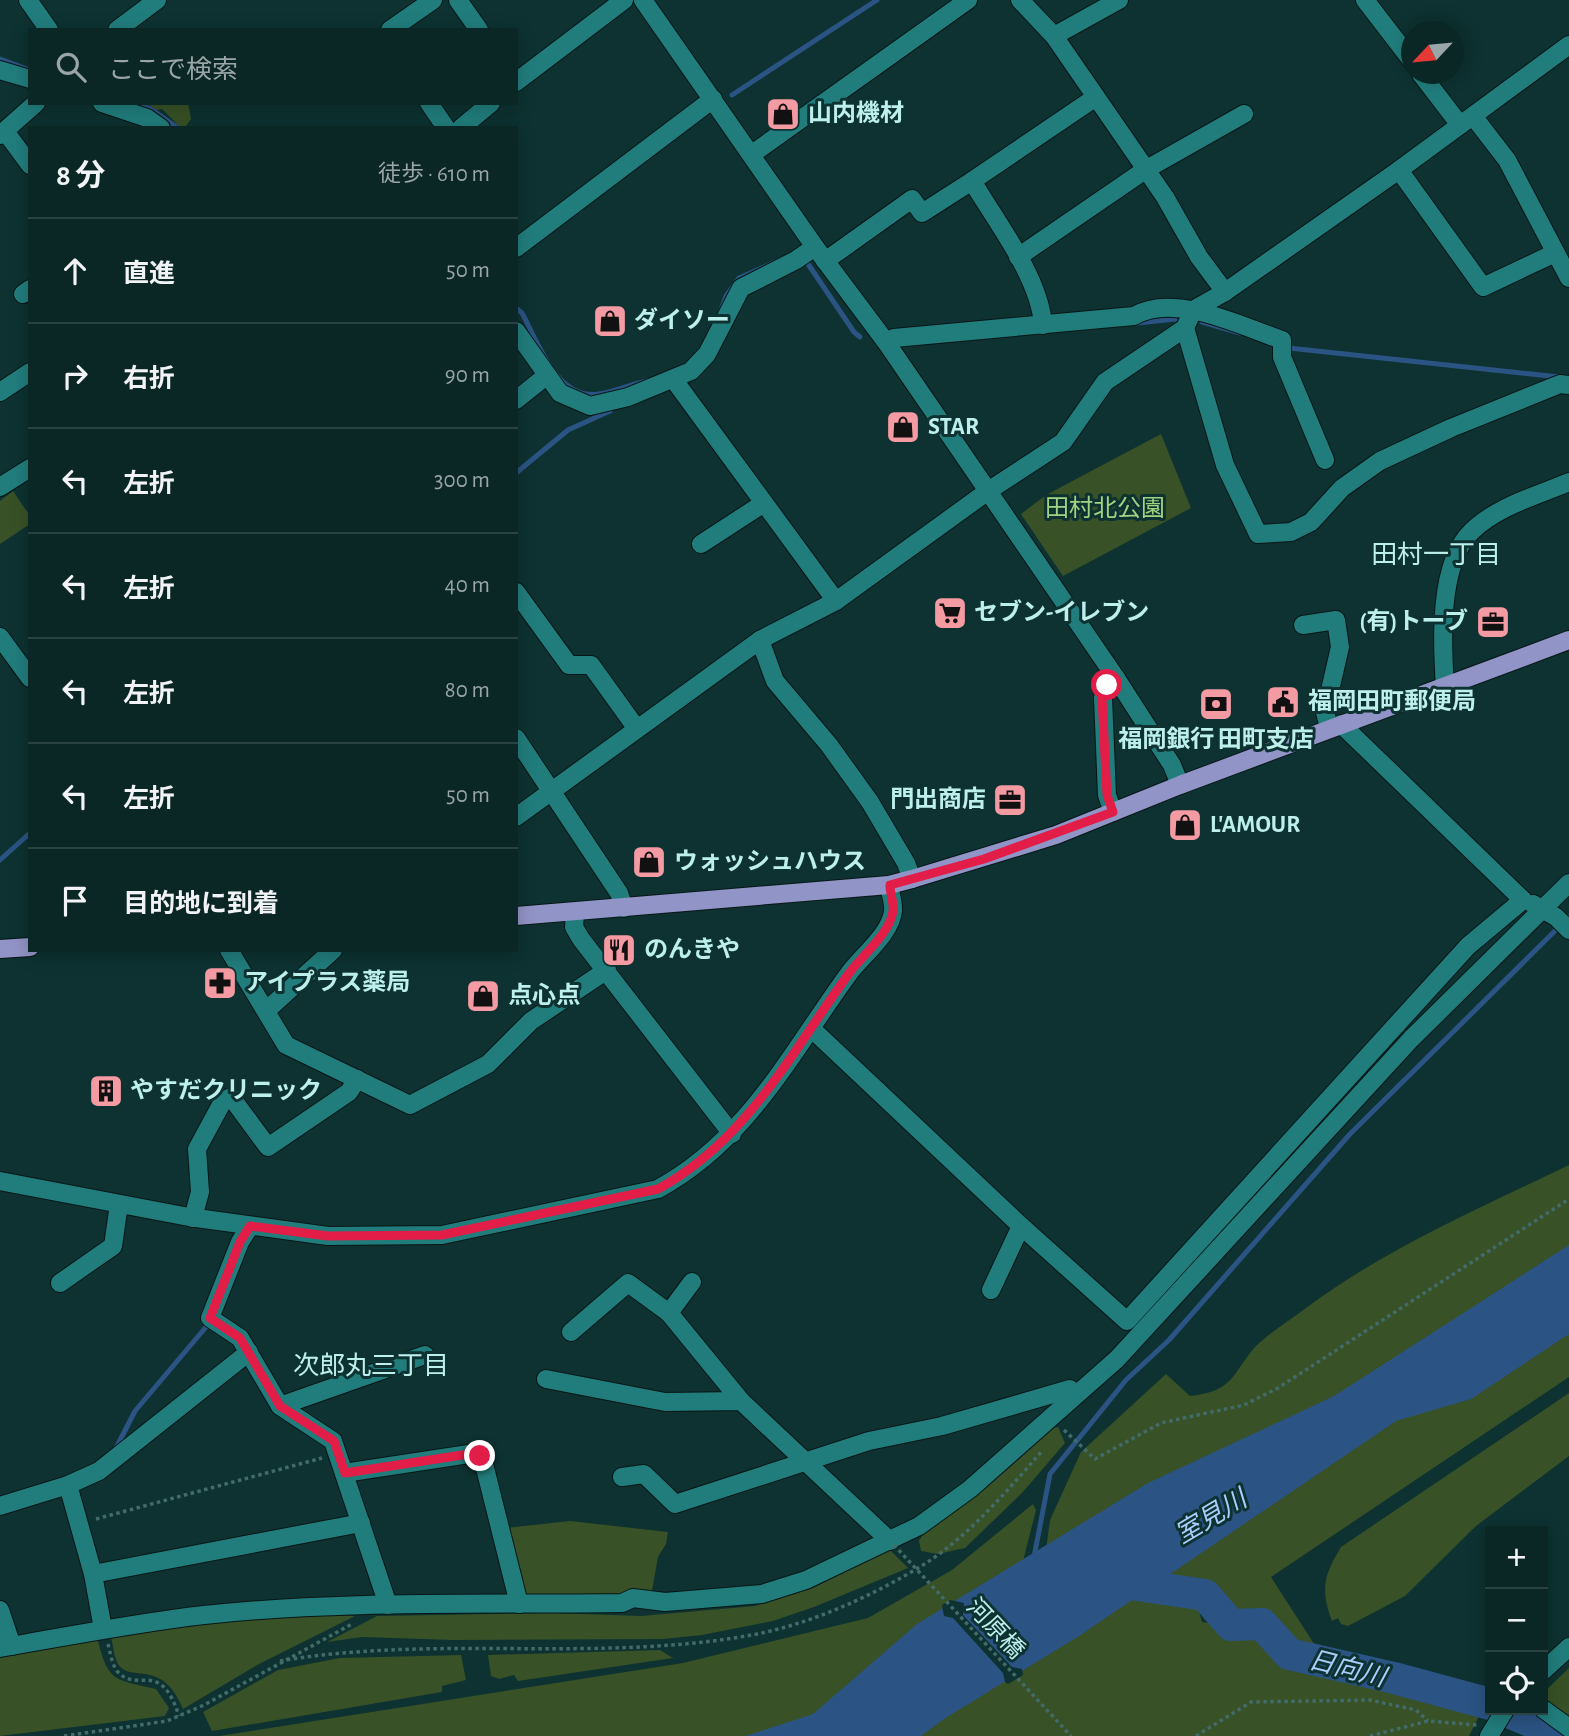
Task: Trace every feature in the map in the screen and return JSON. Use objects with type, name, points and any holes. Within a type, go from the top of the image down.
[{"type":"main road","points":[[518,916],[890,885],[984,859],[1569,640]]},
{"type":"main road","points":[[0,949],[28,947]]},
{"type":"street","points":[[28,0],[48,28]]},
{"type":"street","points":[[120,28],[157,0]]},
{"type":"street","points":[[393,28],[433,0]]},
{"type":"street","points":[[458,0],[477,28]]},
{"type":"street","points":[[518,80],[624,0]]},
{"type":"street","points":[[643,0],[820,254],[886,342],[1116,678],[1172,765],[1180,785]]},
{"type":"street","points":[[752,154],[968,0]]},
{"type":"street","points":[[1020,0],[1054,36],[1165,197],[1199,257],[1226,292]]},
{"type":"street","points":[[1054,36],[1119,0]]},
{"type":"street","points":[[1365,0],[1401,47]]},
{"type":"street","points":[[518,816],[760,640],[836,601],[988,491],[1063,442],[1105,383],[1185,328],[1193,310],[1226,292],[1569,45]]},
{"type":"street","points":[[0,69],[28,78]]},
{"type":"street","points":[[1431,84],[1507,160],[1569,278]]},
{"type":"street","points":[[518,334],[560,393],[590,406],[628,397],[674,380],[691,371],[707,354],[741,288],[796,260],[820,254],[912,199],[922,213],[1096,97]]},
{"type":"street","points":[[518,246],[713,99]]},
{"type":"street","points":[[28,163],[3,133],[34,105]]},
{"type":"street","points":[[108,105],[147,118],[158,126]]},
{"type":"street","points":[[430,105],[445,126]]},
{"type":"street","points":[[463,126],[489,105]]},
{"type":"street","points":[[1018,257],[1145,170],[1244,114]]},
{"type":"street","points":[[1399,170],[1483,287],[1555,253]]},
{"type":"street","points":[[972,181],[1018,257],[1042,309],[1043,325]]},
{"type":"street","points":[[886,342],[894,338],[1134,316],[1148,308],[1172,306],[1193,310],[1282,340],[1282,357],[1325,460]]},
{"type":"street","points":[[1185,328],[1225,465],[1258,534],[1291,532],[1311,522],[1342,488],[1380,461],[1415,444],[1560,384],[1569,385]]},
{"type":"street","points":[[0,392],[28,373]]},
{"type":"street","points":[[518,398],[546,376]]},
{"type":"street","points":[[674,380],[836,601]]},
{"type":"street","points":[[0,487],[28,469]]},
{"type":"street","points":[[1445,687],[1444,626],[1451,560],[1471,531],[1500,510],[1569,482]]},
{"type":"street","points":[[701,544],[764,503]]},
{"type":"street","points":[[518,595],[569,665],[591,665],[637,729]]},
{"type":"street","points":[[1303,625],[1336,620],[1340,647],[1325,712],[1335,726],[1523,900],[1549,912],[1569,930]]},
{"type":"street","points":[[0,637],[28,675]]},
{"type":"street","points":[[760,640],[775,681],[830,746],[870,802],[906,863],[912,879]]},
{"type":"street","points":[[1113,812],[1107,795],[1102,698],[1105,687],[1116,678]]},
{"type":"street","points":[[518,741],[620,893],[624,908]]},
{"type":"street","points":[[0,1610],[6,1647],[103,1629],[204,1615],[388,1605],[622,1603],[633,1598],[665,1602],[762,1594],[806,1580],[892,1543],[970,1489],[1117,1359],[1411,1040],[1476,972],[1520,933],[1549,912],[1569,883]]},
{"type":"street","points":[[0,1181],[194,1218],[328,1236],[442,1235],[658,1189],[686,1174],[732,1134],[813,1030],[850,973],[886,928],[893,912],[890,885]]},
{"type":"street","points":[[813,1030],[1021,1226],[1127,1321],[1468,946],[1523,900]]},
{"type":"street","points":[[575,913],[574,927],[732,1134]]},
{"type":"street","points":[[230,952],[286,1045],[410,1105],[488,1065],[531,1021],[607,970]]},
{"type":"street","points":[[267,1010],[330,952]]},
{"type":"street","points":[[194,1218],[200,1192],[197,1149],[223,1101],[231,1097],[268,1147],[349,1092],[357,1079]]},
{"type":"street","points":[[60,1283],[113,1246],[119,1204]]},
{"type":"street","points":[[250,1226],[240,1242],[210,1318],[240,1338],[280,1406],[334,1441],[388,1605]]},
{"type":"street","points":[[990,1290],[1021,1226]]},
{"type":"street","points":[[669,1313],[692,1282]]},
{"type":"street","points":[[572,1332],[628,1283],[669,1313],[741,1401],[892,1543]]},
{"type":"street","points":[[0,1506],[68,1485],[99,1471],[248,1352]]},
{"type":"street","points":[[280,1406],[425,1355]]},
{"type":"street","points":[[546,1379],[666,1402],[741,1401]]},
{"type":"street","points":[[622,1477],[644,1474],[675,1504],[869,1441],[942,1426],[1049,1393],[1070,1389],[1076,1395]]},
{"type":"street","points":[[345,1473],[469,1454],[480,1456],[519,1604]]},
{"type":"street","points":[[68,1485],[80,1523],[79,1532],[93,1574],[103,1629]]},
{"type":"street","points":[[93,1574],[361,1524]]},
{"type":"street","points":[[1548,1666],[1569,1647]]},
{"type":"street","points":[[1548,1712],[1568,1725]]},
{"type":"street","points":[[1493,1735],[1503,1715]]},
{"type":"path","points":[[1067,1432],[1095,1459],[1161,1423],[1244,1405],[1278,1388],[1569,1199]]},
{"type":"path","points":[[80,1523],[161,1504],[338,1454]]},
{"type":"path","name":"河原橋","points":[[892,1543],[1071,1736]]},
{"type":"path","points":[[64,1736],[149,1726],[179,1716],[388,1605]]},
{"type":"path","points":[[103,1629],[116,1670],[124,1676],[157,1682],[168,1688],[179,1716]]},
{"type":"path","points":[[1196,1736],[1251,1702],[1370,1700],[1416,1710],[1428,1721]]},
{"type":"path","points":[[1370,1736],[1428,1721],[1477,1725],[1493,1735]]},
{"type":"green space","points":[[149,105],[188,105],[191,119],[186,126],[179,126],[162,109],[157,110]]},
{"type":"green space","name":"田村北公園","points":[[1161,434],[1191,508],[1063,576],[1021,514],[1046,495]]},
{"type":"green space","points":[[13,491],[28,513],[28,525],[0,544],[0,501]]},
{"type":"green space","points":[[1569,1165],[1569,1254],[1346,1397],[1045,1557],[1050,1520],[1081,1452],[1166,1374],[1190,1396],[1224,1386],[1255,1347],[1336,1287],[1434,1230]]},
{"type":"green space","points":[[1569,1323],[1569,1377],[1271,1577],[1320,1653],[1290,1646],[1260,1614],[1234,1617],[1205,1587],[1153,1576],[1399,1412]]},
{"type":"green space","points":[[1569,1393],[1569,1456],[1476,1526],[1405,1596],[1348,1626],[1341,1624],[1338,1618],[1332,1621],[1326,1600],[1326,1582],[1341,1547]]},
{"type":"green space","points":[[1058,1427],[1065,1443],[1022,1493],[965,1548],[938,1554],[921,1551],[919,1541],[926,1529],[1051,1429]]},
{"type":"green space","points":[[1033,1504],[1036,1510],[1021,1569],[818,1721],[772,1736],[219,1736],[683,1663],[868,1618],[952,1570]]},
{"type":"green space","points":[[570,1521],[668,1532],[666,1544],[658,1557],[651,1596],[521,1597],[506,1528]]},
{"type":"green space","points":[[889,1549],[908,1568],[773,1621],[702,1635],[664,1639],[453,1640],[362,1637],[327,1642],[377,1616],[553,1613],[641,1616],[755,1606],[813,1588]]},
{"type":"green space","points":[[1133,1591],[1197,1604],[1202,1622],[1218,1624],[1256,1637],[1281,1662],[1327,1679],[1335,1677],[1449,1697],[1481,1712],[1469,1736],[907,1736]]},
{"type":"green space","points":[[286,1613],[355,1616],[259,1664],[183,1709],[166,1683],[148,1674],[124,1670],[118,1664],[111,1637],[113,1633]]},
{"type":"green space","points":[[97,1637],[109,1671],[121,1680],[156,1689],[169,1708],[165,1716],[0,1736],[0,1655]]},
{"type":"green space","points":[[660,1650],[673,1658],[518,1681],[514,1675],[499,1679],[491,1676],[488,1655]]},
{"type":"green space","points":[[461,1655],[466,1680],[442,1686],[442,1692],[212,1731],[203,1712],[278,1670],[340,1658]]},
{"type":"green space","points":[[1569,1668],[1569,1734],[1548,1715],[1548,1688]]},
{"type":"water","name":"室見川","points":[[1569,1245],[1569,1334],[1471,1399],[1396,1421],[1079,1636],[921,1736],[746,1736],[813,1714],[917,1624],[1148,1483],[1334,1396]]},
{"type":"pier","points":[[950,1600],[964,1603],[963,1615],[1012,1667],[1022,1669],[1023,1675],[1008,1684],[1005,1682],[1003,1673],[953,1618],[944,1616],[942,1605]]},
{"type":"waterway","points":[[732,95],[877,0]]},
{"type":"waterway","points":[[0,59],[27,69]]},
{"type":"waterway","points":[[138,105],[151,109],[175,126]]},
{"type":"waterway","points":[[721,310],[726,296],[739,278],[791,255]]},
{"type":"waterway","points":[[806,261],[860,337]]},
{"type":"waterway","points":[[518,310],[551,367],[560,379],[572,388],[584,394],[599,394],[647,381]]},
{"type":"waterway","points":[[1137,323],[1175,319]]},
{"type":"waterway","points":[[1202,322],[1240,333]]},
{"type":"waterway","points":[[1289,348],[1559,377]]},
{"type":"waterway","points":[[518,471],[568,430],[610,411]]},
{"type":"waterway","points":[[0,860],[28,835]]},
{"type":"waterway","points":[[1034,1557],[1050,1474],[1126,1380],[1169,1340],[1350,1134],[1569,917]]},
{"type":"waterway","points":[[115,1450],[135,1411],[206,1327]]},
{"type":"waterway","name":"日向川","points":[[1110,1581],[1205,1595],[1231,1625],[1262,1624],[1289,1654],[1485,1703]]},
{"type":"waterway","name":"日向川","points":[[1516,1715],[1537,1724],[1550,1736]]},
{"type":"place","name":"山内機材","points":[[783,114]]},
{"type":"place","name":"ダイソー","points":[[610,321]]},
{"type":"place","name":"STAR","points":[[903,427]]},
{"type":"place","name":"セブン-イレブン","points":[[950,613]]},
{"type":"place","name":"(有)トーブ","points":[[1493,622]]},
{"type":"place","name":"福岡田町郵便局","points":[[1283,702]]},
{"type":"place","name":"福岡銀行 田町支店","points":[[1216,704]]},
{"type":"place","name":"門出商店","points":[[1010,800]]},
{"type":"place","name":"L'AMOUR","points":[[1185,825]]},
{"type":"place","name":"ウォッシュハウス","points":[[649,862]]},
{"type":"place","name":"のんきや","points":[[619,950]]},
{"type":"place","name":"アイプラス薬局","points":[[220,983]]},
{"type":"place","name":"点心点","points":[[483,996]]},
{"type":"place","name":"やすだクリニック","points":[[106,1091]]},
{"type":"district","name":"田村一丁目","points":[[1436,555]]},
{"type":"district","name":"次郎丸三丁目","points":[[371,1366]]},
{"type":"route","points":[[480,1456],[469,1454],[345,1473],[334,1441],[280,1406],[240,1338],[210,1318],[240,1242],[250,1226],[328,1236],[442,1235],[556,1213],[658,1189],[686,1174],[732,1134],[761,1100],[813,1030],[850,973],[886,928],[893,912],[890,885],[984,859],[1113,812],[1107,795],[1102,698],[1107,685]]}]
